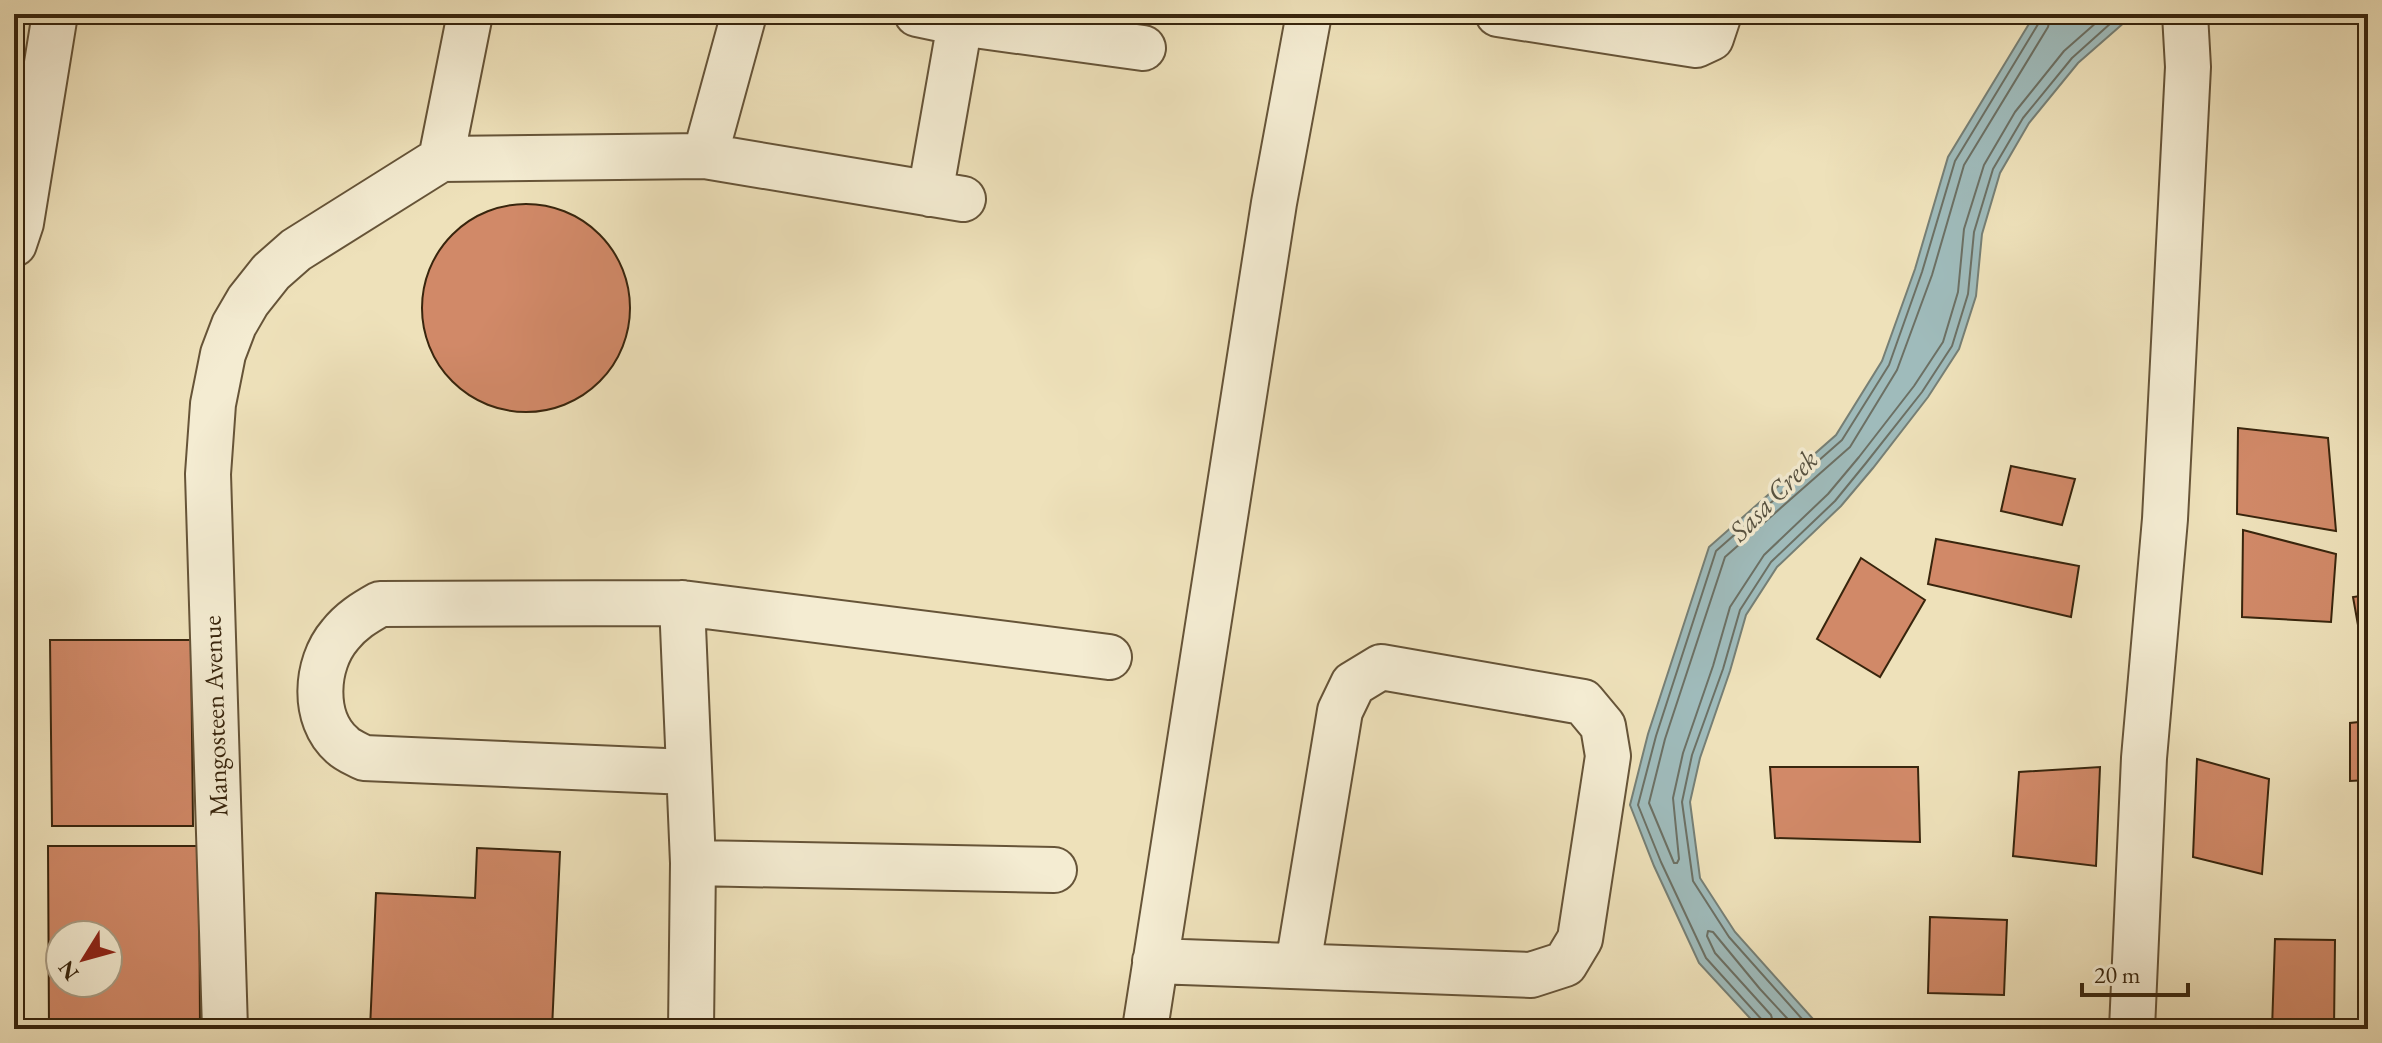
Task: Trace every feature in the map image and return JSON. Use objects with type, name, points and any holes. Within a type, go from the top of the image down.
[{"type":"lane","points":[[14,244],[21,223],[55,14]]},
{"type":"lane","points":[[470,14],[441,159],[705,156],[946,197],[960,23]]},
{"type":"lane","points":[[705,156],[744,14]]},
{"type":"lane","points":[[917,14],[960,23],[1143,48]]},
{"type":"lane","points":[[1145,1029],[1271,219],[1309,14]]},
{"type":"lane","points":[[1498,14],[1696,45],[1711,38],[1719,14]]},
{"type":"lane","points":[[2132,1029],[2144,758],[2165,519],[2188,67],[2185,14]]},
{"type":"lane","name":"Mangosteen Avenue","points":[[225,1029],[208,474],[213,404],[223,354],[234,325],[248,301],[271,272],[296,250],[441,159]]},
{"type":"lane","points":[[682,603],[693,863],[691,1029]]},
{"type":"lane","points":[[688,772],[364,758],[342,745],[325,721],[320,696],[325,663],[337,637],[357,617],[380,604],[682,603],[1109,657]]},
{"type":"lane","points":[[1155,961],[1531,975],[1565,964],[1580,939],[1608,756],[1603,726],[1583,702],[1381,667],[1353,684],[1340,711],[1298,965]]},
{"type":"lane","points":[[693,863],[1054,870]]},
{"type":"water","name":"Sasa Creek","points":[[2035,14],[2134,14],[2078,63],[2029,123],[2000,173],[1982,234],[1976,296],[1959,349],[1928,397],[1873,468],[1841,506],[1777,567],[1746,615],[1700,758],[1690,802],[1700,878],[1735,932],[1822,1029],[1760,1029],[1699,963],[1654,866],[1630,805],[1648,734],[1709,547],[1836,435],[1882,361],[1915,269],[1948,157]]},
{"type":"building","points":[[14,14],[24,14],[14,80]]},
{"type":"building","points":[[526,204],[566,212],[600,234],[622,268],[630,308],[622,348],[600,382],[566,404],[526,412],[486,404],[452,382],[430,348],[422,308],[430,268],[452,234],[486,212]]},
{"type":"building","points":[[2238,428],[2328,438],[2336,531],[2237,514]]},
{"type":"building","points":[[2011,466],[2075,479],[2062,525],[2001,511]]},
{"type":"building","points":[[2243,530],[2336,554],[2331,622],[2242,617]]},
{"type":"building","points":[[1936,539],[2079,566],[2071,617],[1928,584]]},
{"type":"building","points":[[1861,558],[1925,600],[1880,677],[1817,639]]},
{"type":"building","points":[[2368,595],[2368,681],[2353,597]]},
{"type":"building","points":[[50,640],[191,640],[193,826],[52,826]]},
{"type":"building","points":[[2368,721],[2368,780],[2350,781],[2350,723]]},
{"type":"building","points":[[2197,759],[2269,779],[2262,874],[2193,857]]},
{"type":"building","points":[[1770,767],[1918,767],[1920,842],[1775,838]]},
{"type":"building","points":[[2100,767],[2096,866],[2013,856],[2019,772]]},
{"type":"building","points":[[48,846],[199,846],[200,1029],[49,1029],[49,999],[124,999],[124,919],[48,919]]},
{"type":"building","points":[[477,848],[560,852],[552,1029],[370,1029],[376,893],[475,898]]},
{"type":"building","points":[[1930,917],[2007,920],[2004,995],[1928,993]]},
{"type":"building","points":[[2275,939],[2335,940],[2334,1029],[2272,1029]]}]
